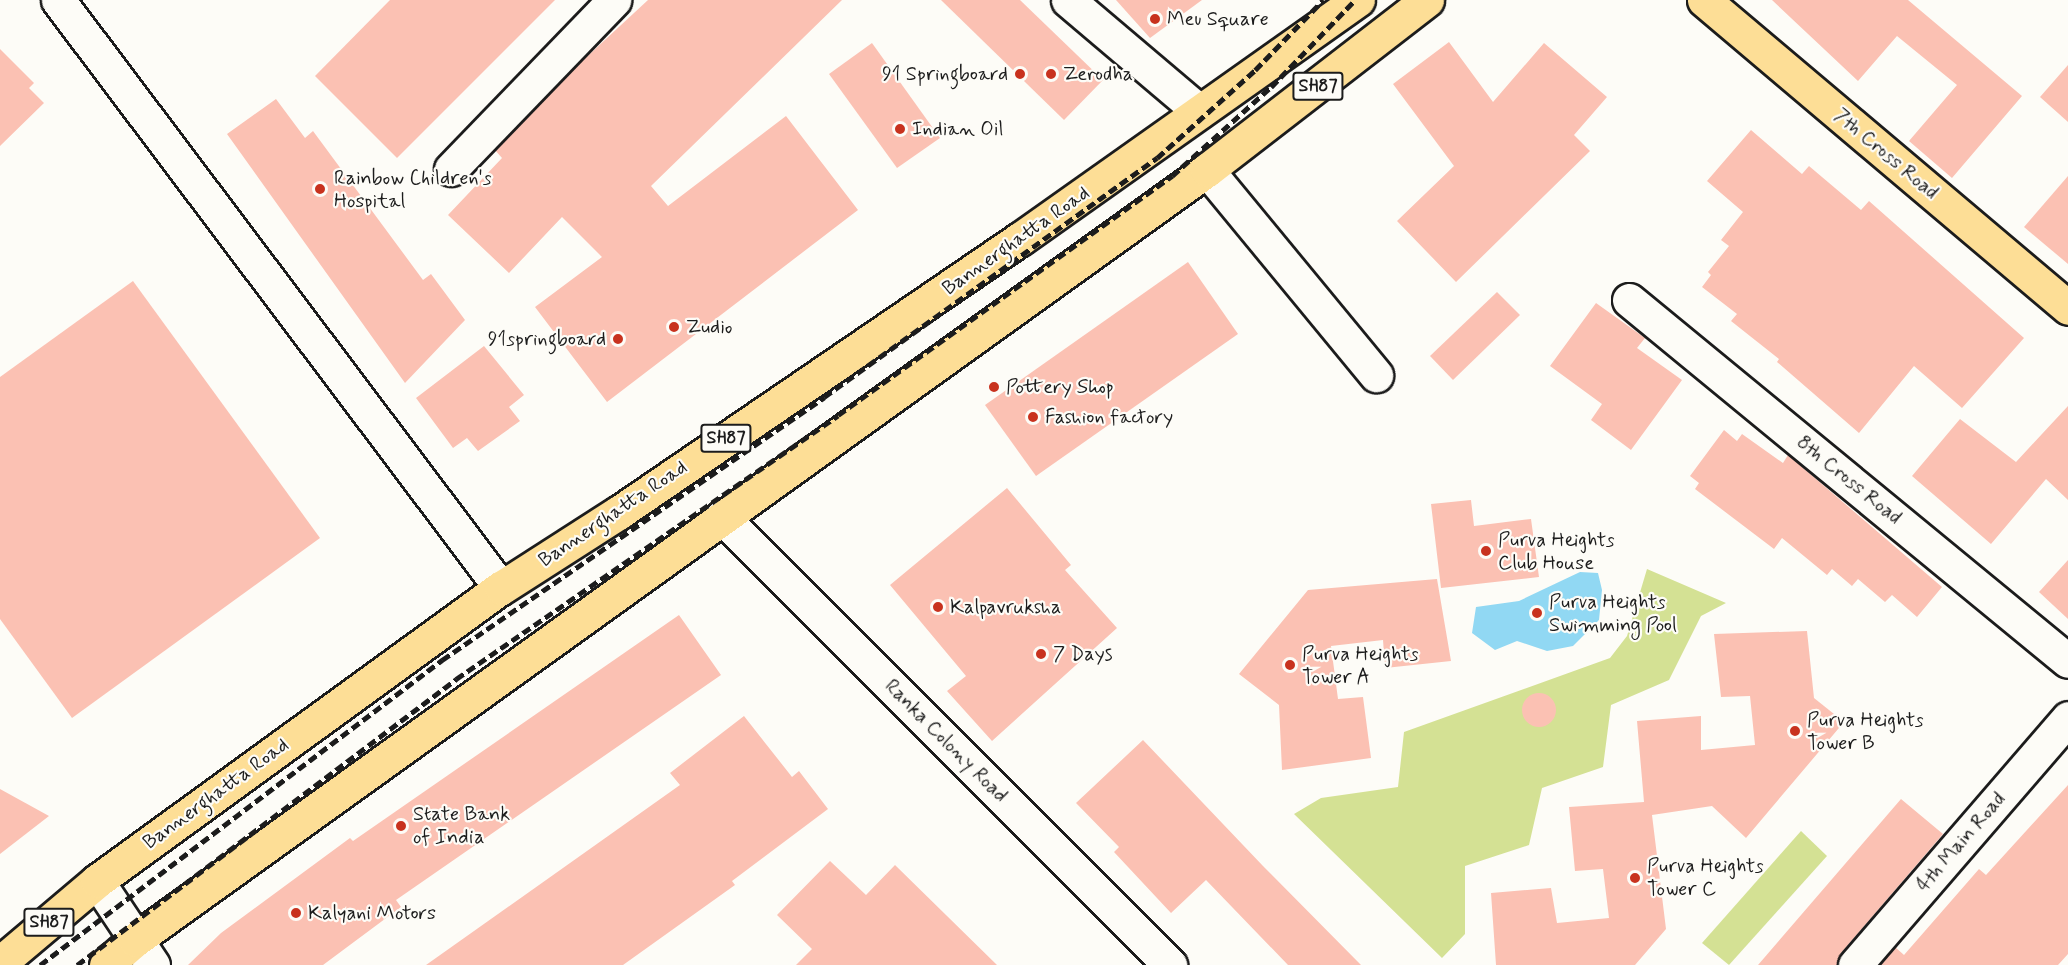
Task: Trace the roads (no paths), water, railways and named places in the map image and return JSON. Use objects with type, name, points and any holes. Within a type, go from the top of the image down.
[{"type":"main road","name":"Bannerghatta Road","points":[[0,963],[97,881],[501,588],[618,513],[1020,239],[1358,0]]},
{"type":"main road","name":"SH87","points":[[106,965],[144,952],[722,517],[1207,170],[1427,0]]},
{"type":"main road","name":"7th Cross Road","points":[[1704,0],[2068,309]]},
{"type":"street","points":[[58,0],[501,588]]},
{"type":"street","points":[[451,168],[614,0]]},
{"type":"street","points":[[1068,0],[1199,111]]},
{"type":"street","points":[[1207,170],[1376,375]]},
{"type":"street","name":"8th Cross Road","points":[[1629,300],[2068,661]]},
{"type":"street","name":"Ranka Colony Road","points":[[722,517],[1170,965]]},
{"type":"street","name":"4th Main Road","points":[[1855,965],[2068,718]]},
{"type":"street","points":[[97,881],[144,952]]},
{"type":"water","name":"Purva Heights Swimming Pool","points":[[1580,572],[1598,573],[1602,590],[1599,620],[1573,646],[1547,651],[1517,641],[1495,650],[1472,633],[1476,607],[1519,601]]},
{"type":"railway","points":[[40,965],[442,660],[824,397],[1157,158],[1255,70],[1323,0]]},
{"type":"railway","points":[[77,965],[456,679],[838,415],[1172,176],[1271,87],[1355,0]]},
{"type":"place","name":"Meu Square","points":[[1155,19]]},
{"type":"place","name":"91 Springboard","points":[[1020,74]]},
{"type":"place","name":"Zerodha","points":[[1051,74]]},
{"type":"place","name":"Indian Oil","points":[[900,129]]},
{"type":"place","name":"Rainbow Children's Hospital","points":[[320,189]]},
{"type":"place","name":"Zudio","points":[[674,327]]},
{"type":"place","name":"91springboard","points":[[618,339]]},
{"type":"place","name":"Pottery Shop","points":[[994,387]]},
{"type":"place","name":"Fashion factory","points":[[1033,417]]},
{"type":"place","name":"Purva Heights Club House","points":[[1486,551]]},
{"type":"place","name":"Kalpavruksha","points":[[938,607]]},
{"type":"place","name":"Purva Heights Swimming Pool","points":[[1537,613]]},
{"type":"place","name":"7 Days","points":[[1041,654]]},
{"type":"place","name":"Purva Heights Tower A","points":[[1290,665]]},
{"type":"place","name":"Purva Heights Tower B","points":[[1795,731]]},
{"type":"place","name":"State Bank of India","points":[[401,826]]},
{"type":"place","name":"Purva Heights Tower C","points":[[1635,878]]},
{"type":"place","name":"Kalyani Motors","points":[[296,913]]}]
